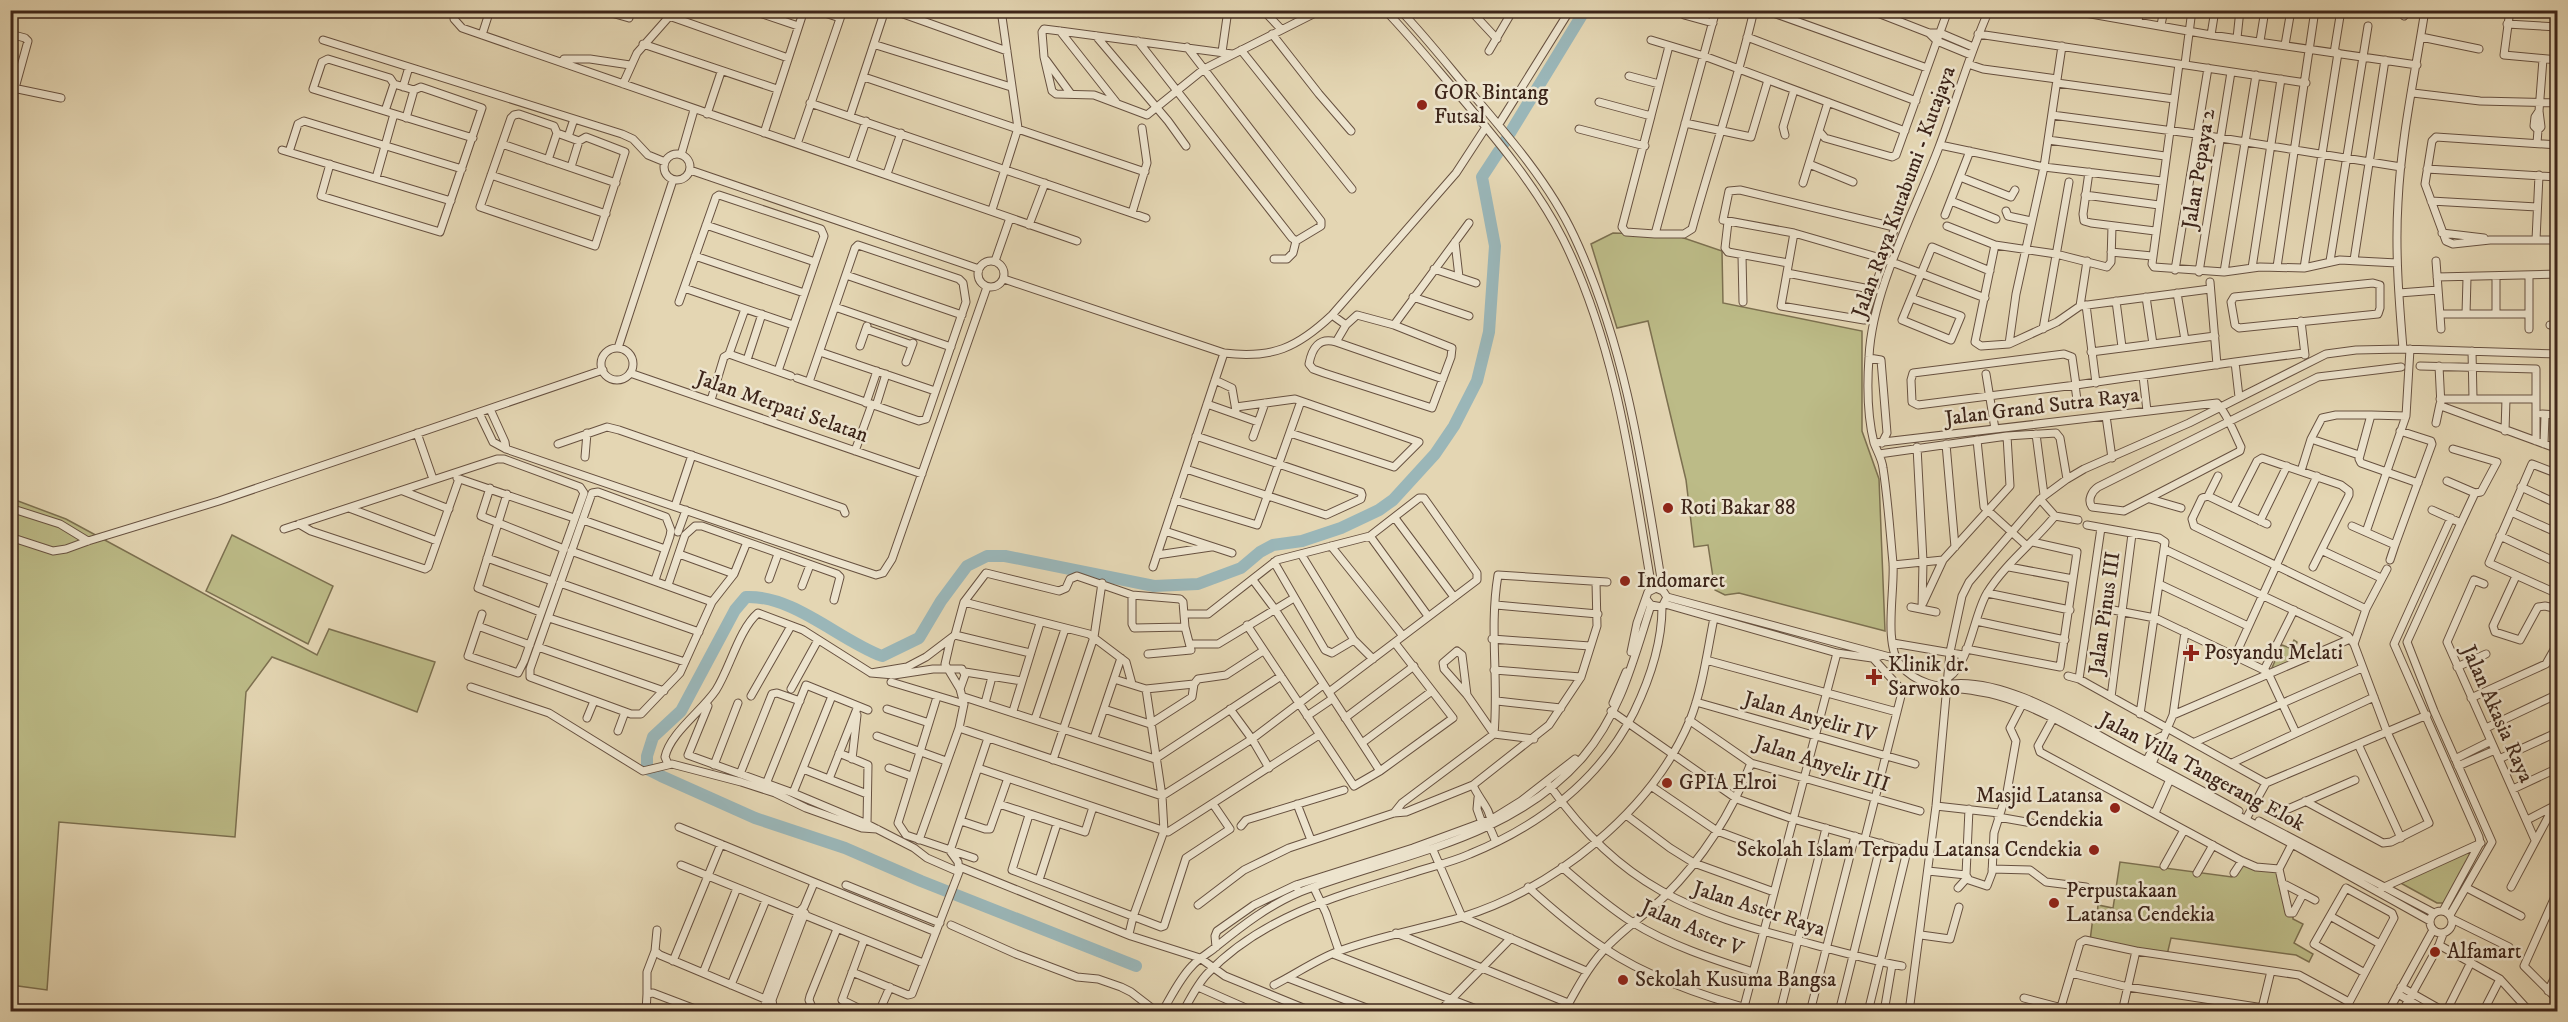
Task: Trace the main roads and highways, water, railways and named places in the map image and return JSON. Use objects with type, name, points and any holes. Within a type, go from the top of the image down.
[{"type":"waterway","points":[[1510,133],[1585,10]]},
{"type":"waterway","points":[[1136,966],[921,881],[845,848],[755,818],[661,776],[647,769],[647,756],[653,737],[681,711],[735,610],[746,597],[764,598],[781,603],[882,656],[919,638],[941,601],[967,566],[987,556],[1005,556],[1154,586],[1198,584],[1241,568],[1260,552],[1273,545],[1302,541],[1341,528],[1379,510],[1393,500],[1435,454],[1454,426],[1477,381],[1489,332],[1495,246],[1482,177],[1499,151]]},
{"type":"place","name":"GOR Bintang Futsal","points":[[1422,105]]},
{"type":"place","name":"Roti Bakar 88","points":[[1668,508]]},
{"type":"place","name":"Indomaret","points":[[1625,581]]},
{"type":"place","name":"Posyandu Melati","points":[[2191,653]]},
{"type":"place","name":"Klinik dr. Sarwoko","points":[[1874,677]]},
{"type":"place","name":"GPIA Elroi","points":[[1667,783]]},
{"type":"place","name":"Masjid Latansa Cendekia","points":[[2115,808]]},
{"type":"place","name":"Sekolah Islam Terpadu Latansa Cendekia","points":[[2094,850]]},
{"type":"place","name":"Perpustakaan Latansa Cendekia","points":[[2054,903]]},
{"type":"place","name":"Alfamart","points":[[2435,952]]},
{"type":"place","name":"Sekolah Kusuma Bangsa","points":[[1623,980]]}]
